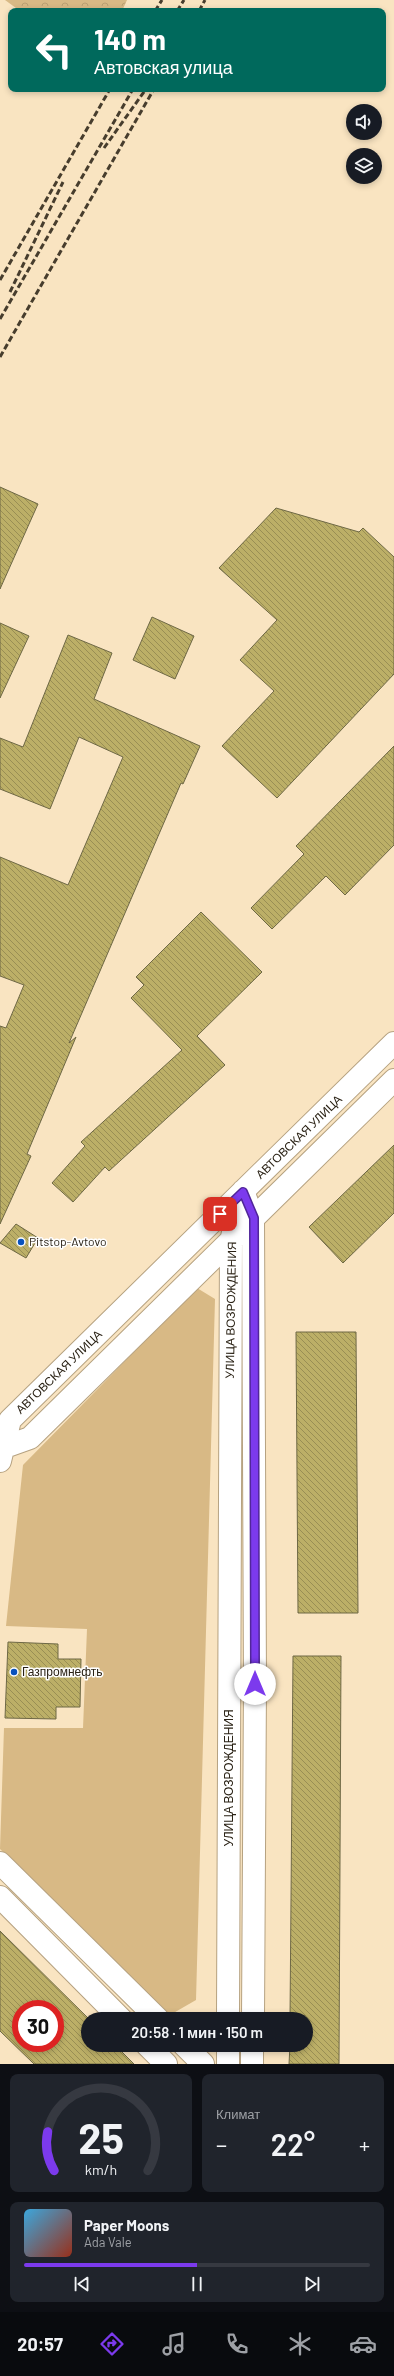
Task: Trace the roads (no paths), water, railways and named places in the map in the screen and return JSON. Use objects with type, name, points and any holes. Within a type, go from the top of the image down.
[{"type":"street","name":"АВТОВСКАЯ УЛИЦА","points":[[1,1452],[10,1420],[394,1043]]},
{"type":"street","name":"АВТОВСКАЯ УЛИЦА","points":[[1,1452],[30,1438],[394,1080]]},
{"type":"street","name":"УЛИЦА ВОЗРОЖДЕНИЯ","points":[[243,1192],[254,1218],[255,1692],[253,2012]]},
{"type":"street","name":"УЛИЦА ВОЗРОЖДЕНИЯ","points":[[228,2012],[230,1241],[243,1192]]},
{"type":"street","points":[[0,1863],[151,2012]]},
{"type":"street","points":[[0,1897],[114,2012]]},
{"type":"street","points":[[154,2052],[166,2064]]},
{"type":"street","points":[[191,2052],[203,2064]]},
{"type":"street","points":[[228,2052],[228,2064]]},
{"type":"street","points":[[252,2052],[252,2064]]},
{"type":"railway","points":[[157,8],[162,0]]},
{"type":"railway","points":[[179,8],[184,0]]},
{"type":"railway","points":[[201,8],[205,0]]},
{"type":"railway","points":[[0,280],[108,92]]},
{"type":"railway","points":[[0,319],[131,92]]},
{"type":"railway","points":[[104,148],[144,92]]},
{"type":"railway","points":[[0,357],[152,92]]},
{"type":"railway","points":[[10,292],[63,182]]},
{"type":"place","name":"Pitstop-Avtovo","points":[[21,1242]]},
{"type":"place","name":"Газпромнефть","points":[[14,1672]]}]
